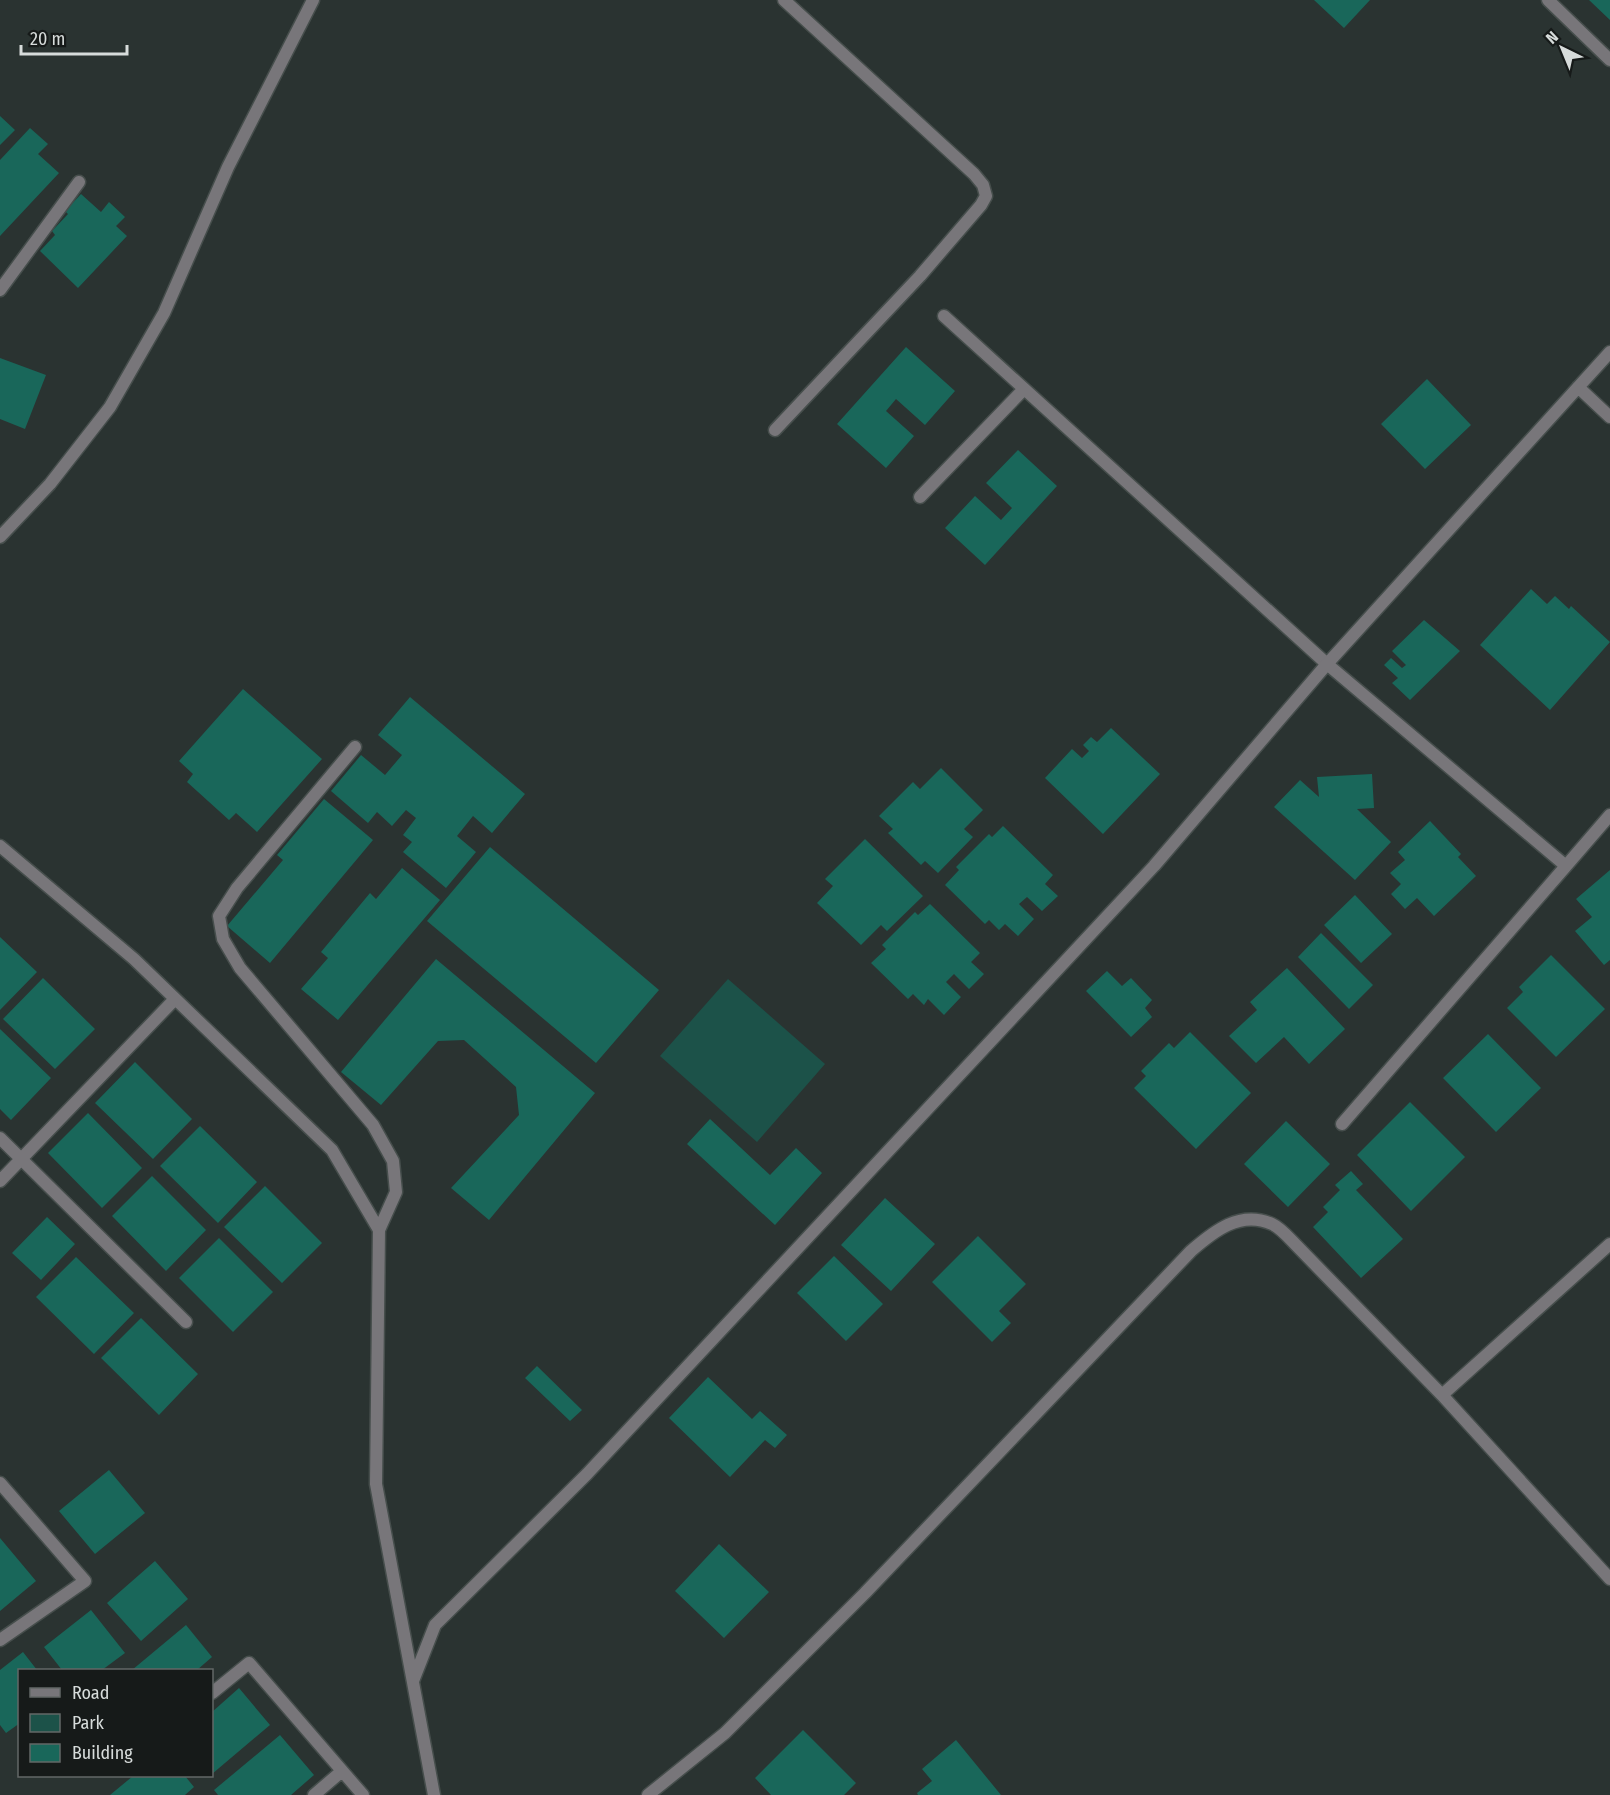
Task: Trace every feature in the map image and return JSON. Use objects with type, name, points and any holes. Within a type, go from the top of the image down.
[{"type":"street","points":[[0,537],[51,484],[110,407],[164,313],[228,167],[314,0]]},
{"type":"street","points":[[775,430],[920,276],[981,205],[986,195],[983,185],[974,174],[784,0]]},
{"type":"street","points":[[1548,0],[1610,60]]},
{"type":"street","points":[[0,290],[79,182]]},
{"type":"street","points":[[944,316],[1328,664],[1566,866]]},
{"type":"street","points":[[413,1681],[435,1625],[587,1474],[1154,866],[1328,664],[1610,352]]},
{"type":"street","points":[[1578,387],[1610,417]]},
{"type":"street","points":[[920,497],[1024,389]]},
{"type":"street","points":[[355,747],[237,888],[219,916],[223,939],[240,968],[373,1125],[393,1161],[396,1192],[379,1230],[376,1484],[434,1795]]},
{"type":"street","points":[[1342,1124],[1610,815]]},
{"type":"street","points":[[0,846],[134,959],[332,1150],[379,1230]]},
{"type":"street","points":[[0,1181],[175,999]]},
{"type":"street","points":[[0,1138],[186,1322]]},
{"type":"street","points":[[648,1795],[741,1717],[865,1593],[1191,1251],[1212,1232],[1242,1218],[1272,1224],[1297,1246],[1442,1395],[1610,1579]]},
{"type":"street","points":[[1442,1395],[1610,1244]]},
{"type":"street","points":[[0,1483],[85,1581],[0,1640]]},
{"type":"street","points":[[213,1692],[249,1663],[363,1795]]},
{"type":"street","points":[[314,1795],[342,1772]]},
{"type":"green space","points":[[728,979],[825,1064],[757,1142],[660,1056]]},
{"type":"building","points":[[1314,0],[1370,0],[1344,28]]},
{"type":"building","points":[[1589,0],[1610,0],[1610,20]]},
{"type":"building","points":[[0,116],[15,130],[0,145]]},
{"type":"building","points":[[30,128],[48,144],[38,154],[59,173],[0,236],[0,160]]},
{"type":"building","points":[[81,194],[101,212],[109,202],[125,217],[116,226],[127,236],[78,288],[40,251],[55,235],[52,231],[68,214],[65,211]]},
{"type":"building","points":[[906,347],[955,391],[925,425],[896,399],[886,411],[914,436],[886,468],[837,424]]},
{"type":"building","points":[[0,358],[46,375],[25,429],[0,419]]},
{"type":"building","points":[[1427,379],[1471,425],[1425,469],[1381,424]]},
{"type":"building","points":[[1018,450],[1057,486],[985,565],[945,528],[975,496],[1001,520],[1012,508],[986,483]]},
{"type":"building","points":[[1531,589],[1547,604],[1555,596],[1569,609],[1571,606],[1610,642],[1550,710],[1480,645]]},
{"type":"building","points":[[1424,620],[1460,651],[1410,700],[1392,683],[1398,678],[1384,665],[1391,658],[1402,668],[1406,665],[1392,651]]},
{"type":"building","points":[[243,689],[322,759],[257,832],[236,813],[229,820],[187,782],[193,774],[179,761]]},
{"type":"building","points":[[410,697],[525,794],[492,833],[473,816],[457,836],[476,852],[446,888],[403,852],[412,842],[403,835],[416,818],[406,810],[392,826],[377,812],[368,823],[331,791],[361,755],[385,775],[402,755],[378,735]]},
{"type":"building","points":[[1111,728],[1160,774],[1103,834],[1045,778],[1072,749],[1082,758],[1089,751],[1083,745],[1091,737],[1097,742]]},
{"type":"building","points":[[941,768],[983,810],[964,829],[973,837],[938,873],[925,861],[921,865],[888,833],[893,829],[879,816],[913,782],[920,789]]},
{"type":"building","points":[[1372,774],[1374,808],[1357,809],[1391,842],[1355,880],[1274,807],[1300,780],[1319,797],[1317,777]]},
{"type":"building","points":[[324,799],[373,840],[270,963],[227,926],[283,860],[277,855]]},
{"type":"building","points":[[1430,821],[1461,854],[1458,857],[1476,876],[1434,916],[1417,898],[1405,909],[1391,894],[1401,884],[1390,873],[1405,860],[1398,852]]},
{"type":"building","points":[[1003,826],[1053,875],[1045,884],[1058,896],[1042,911],[1027,897],[1019,904],[1034,919],[1018,936],[1005,924],[999,930],[989,920],[985,924],[945,885],[959,870],[956,867],[989,834],[992,837]]},
{"type":"building","points":[[865,839],[923,896],[887,931],[881,925],[861,945],[817,903],[833,886],[825,879]]},
{"type":"building","points":[[490,847],[659,990],[596,1063],[427,921]]},
{"type":"building","points":[[402,868],[440,900],[338,1020],[301,989],[328,958],[321,952],[370,893],[376,899]]},
{"type":"building","points":[[1610,870],[1610,960],[1604,965],[1575,931],[1592,917],[1576,899]]},
{"type":"building","points":[[1355,895],[1392,934],[1361,963],[1324,925]]},
{"type":"building","points":[[930,904],[980,953],[971,962],[984,974],[969,989],[954,974],[946,982],[961,997],[944,1015],[928,999],[924,1005],[913,994],[908,999],[871,963],[886,949],[882,945],[915,912],[918,915]]},
{"type":"building","points":[[1321,933],[1373,985],[1349,1009],[1298,957]]},
{"type":"building","points":[[0,937],[37,972],[0,1010]]},
{"type":"building","points":[[1551,955],[1605,1009],[1556,1057],[1507,1008],[1523,992],[1519,987]]},
{"type":"building","points":[[436,959],[595,1093],[489,1220],[451,1188],[519,1115],[516,1087],[464,1040],[438,1041],[381,1105],[341,1072]]},
{"type":"building","points":[[1287,968],[1345,1029],[1309,1064],[1284,1037],[1256,1063],[1229,1036],[1257,1010],[1250,1002]]},
{"type":"building","points":[[1107,971],[1122,986],[1131,978],[1152,1000],[1145,1008],[1152,1017],[1131,1037],[1086,991]]},
{"type":"building","points":[[43,978],[95,1029],[55,1069],[3,1019]]},
{"type":"building","points":[[0,1029],[51,1078],[11,1120],[0,1109]]},
{"type":"building","points":[[1190,1032],[1251,1093],[1196,1149],[1134,1088],[1146,1076],[1141,1071],[1169,1043],[1174,1048]]},
{"type":"building","points":[[1488,1034],[1541,1088],[1496,1132],[1443,1078]]},
{"type":"building","points":[[135,1062],[192,1119],[153,1159],[95,1103]]},
{"type":"building","points":[[1410,1102],[1465,1157],[1411,1211],[1357,1155]]},
{"type":"building","points":[[88,1113],[142,1168],[102,1208],[48,1153]]},
{"type":"building","points":[[710,1119],[770,1175],[796,1148],[822,1173],[775,1225],[687,1144]]},
{"type":"building","points":[[1286,1121],[1330,1164],[1288,1207],[1244,1164]]},
{"type":"building","points":[[200,1126],[257,1182],[218,1223],[160,1166]]},
{"type":"building","points":[[1351,1171],[1363,1184],[1356,1190],[1403,1239],[1361,1278],[1313,1227],[1328,1212],[1323,1207],[1340,1190],[1335,1185]]},
{"type":"building","points":[[152,1176],[206,1230],[166,1271],[112,1216]]},
{"type":"building","points":[[265,1186],[322,1243],[282,1283],[224,1227]]},
{"type":"building","points":[[885,1198],[935,1244],[891,1291],[841,1245]]},
{"type":"building","points":[[47,1217],[75,1244],[41,1280],[12,1253]]},
{"type":"building","points":[[978,1236],[1026,1284],[999,1311],[1011,1323],[992,1342],[932,1282]]},
{"type":"building","points":[[219,1238],[273,1292],[233,1332],[179,1278]]},
{"type":"building","points":[[834,1256],[883,1304],[846,1341],[797,1293]]},
{"type":"building","points":[[76,1257],[134,1313],[94,1354],[36,1297]]},
{"type":"building","points":[[141,1318],[198,1374],[159,1415],[101,1358]]},
{"type":"building","points":[[537,1366],[582,1410],[570,1421],[525,1378]]},
{"type":"building","points":[[708,1377],[752,1419],[760,1411],[787,1435],[775,1448],[765,1440],[730,1477],[669,1418]]},
{"type":"building","points":[[109,1470],[145,1513],[95,1554],[59,1511]]},
{"type":"building","points":[[0,1538],[36,1581],[0,1611]]},
{"type":"building","points":[[719,1544],[769,1592],[724,1638],[675,1591]]},
{"type":"building","points":[[155,1561],[188,1599],[141,1641],[107,1603]]},
{"type":"building","points":[[91,1610],[125,1653],[103,1669],[61,1669],[44,1647]]},
{"type":"building","points":[[186,1625],[212,1657],[198,1669],[133,1669]]},
{"type":"building","points":[[23,1652],[36,1669],[18,1669],[18,1724],[6,1733],[0,1725],[0,1670]]},
{"type":"building","points":[[239,1688],[270,1725],[213,1773],[213,1711]]},
{"type":"building","points":[[803,1730],[856,1783],[844,1795],[771,1795],[755,1778]]},
{"type":"building","points":[[280,1735],[314,1775],[291,1795],[218,1795],[214,1790]]},
{"type":"building","points":[[956,1740],[1001,1795],[918,1795],[917,1793],[932,1781],[922,1769]]},
{"type":"building","points":[[132,1777],[186,1777],[194,1787],[185,1795],[110,1795]]}]
